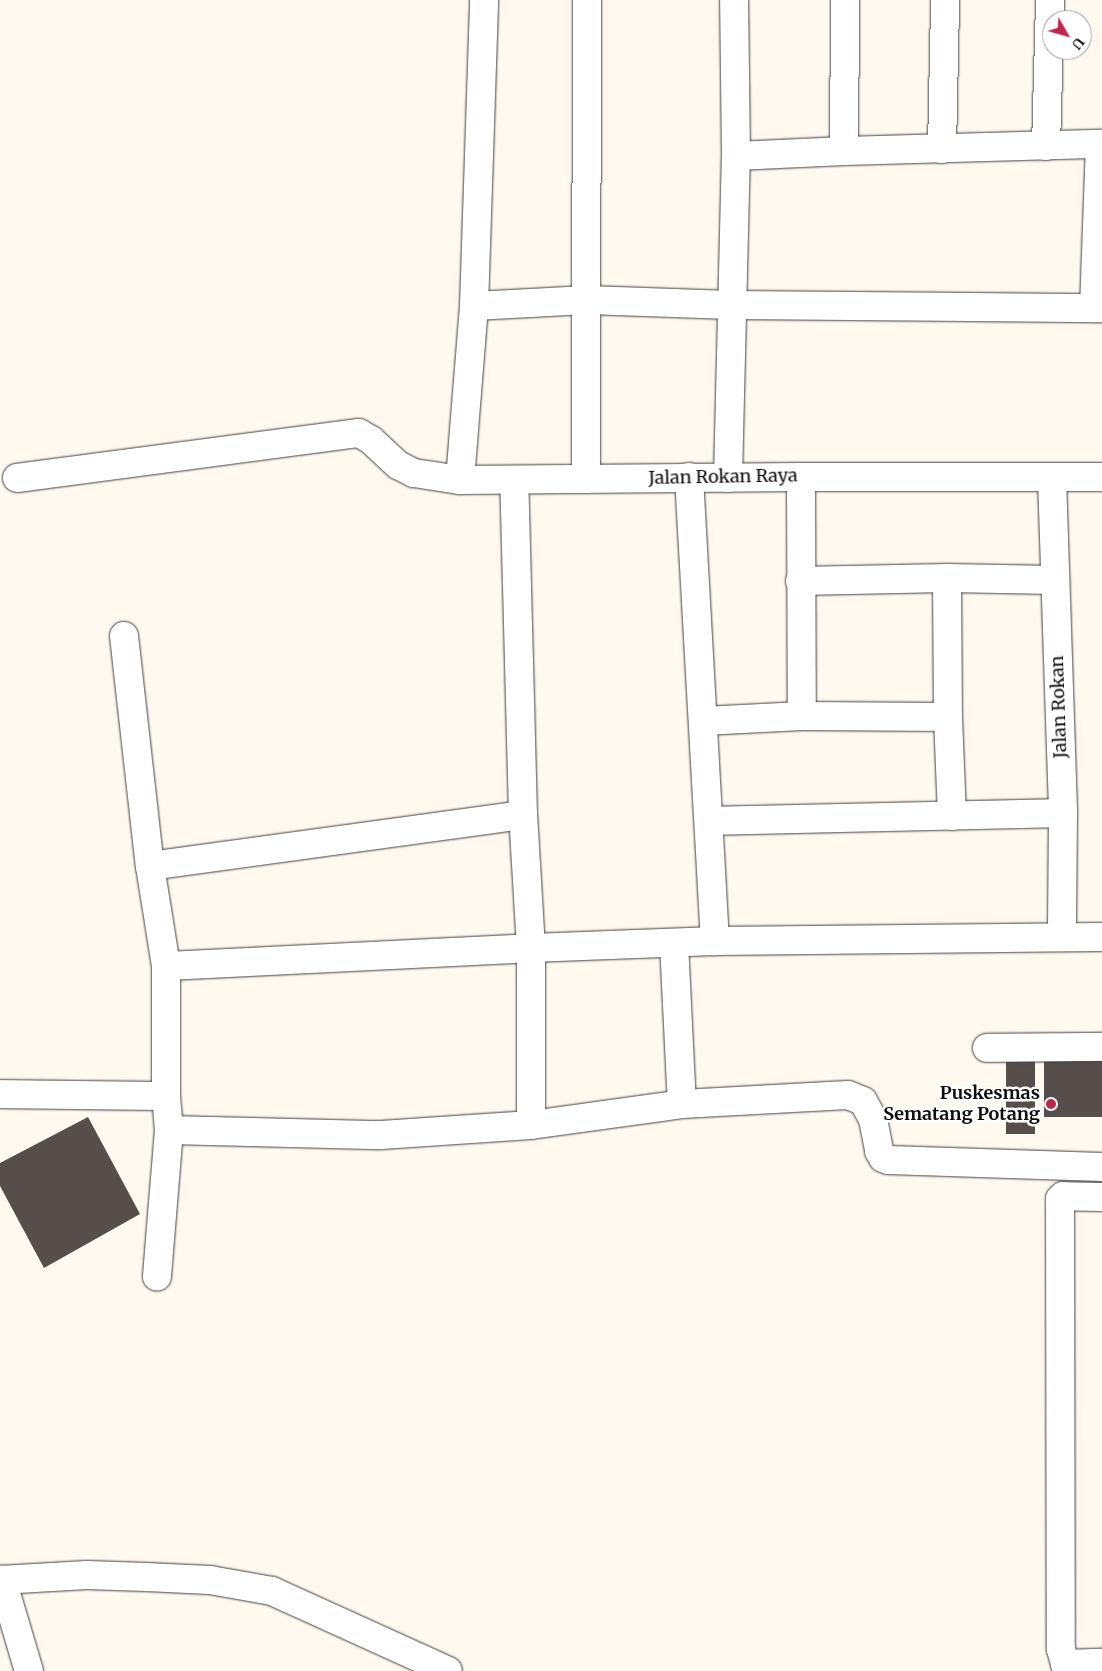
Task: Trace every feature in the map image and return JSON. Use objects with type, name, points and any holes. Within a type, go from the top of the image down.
[{"type":"street","points":[[460,480],[474,306],[484,0]]},
{"type":"street","points":[[586,480],[588,300],[587,0]]},
{"type":"street","points":[[728,478],[736,156],[734,0]]},
{"type":"street","points":[[844,151],[845,0]]},
{"type":"street","points":[[942,148],[945,0]]},
{"type":"street","points":[[1046,146],[1050,0]]},
{"type":"street","points":[[474,306],[588,300],[731,306],[1098,308],[1101,144],[736,156]]},
{"type":"street","name":"Jalan Rokan Raya","points":[[17,478],[360,433],[371,440],[398,465],[414,473],[460,480],[586,480],[689,477],[1102,477]]},
{"type":"street","points":[[689,477],[716,940]]},
{"type":"street","points":[[801,477],[802,716]]},
{"type":"street","name":"Jalan Rokan","points":[[1052,478],[1063,814],[1062,936]]},
{"type":"street","points":[[514,480],[523,815],[531,948],[530,1125]]},
{"type":"street","points":[[800,581],[948,578],[1054,580]]},
{"type":"street","points":[[948,578],[948,717],[952,816]]},
{"type":"street","points":[[124,636],[150,866],[166,966],[166,1096],[170,1130],[157,1276]]},
{"type":"street","points":[[703,721],[802,716],[948,717]]},
{"type":"street","points":[[709,821],[1063,814]]},
{"type":"street","points":[[150,866],[523,815]]},
{"type":"street","points":[[166,966],[716,940],[1102,937]]},
{"type":"street","points":[[674,943],[682,1104]]},
{"type":"street","points":[[987,1048],[1102,1046]]},
{"type":"street","points":[[0,1094],[166,1096]]},
{"type":"street","points":[[170,1130],[381,1135],[530,1125],[682,1104],[848,1096],[863,1101],[873,1119],[879,1151],[882,1158],[888,1160],[1102,1167]]},
{"type":"street","points":[[1102,1197],[1063,1196],[1060,1199],[1061,1649],[1065,1664],[1102,1663]]},
{"type":"street","points":[[29,1671],[1,1580],[87,1575],[210,1580],[272,1591],[448,1671]]},
{"type":"building","points":[[1044,1056],[1102,1056],[1102,1117],[1044,1117]]},
{"type":"building","points":[[1006,1059],[1035,1059],[1035,1134],[1006,1134]]},
{"type":"building","points":[[88,1117],[140,1214],[44,1268],[0,1186],[0,1163]]},
{"type":"place","name":"Puskesmas Sematang Potang","points":[[1051,1104]]}]
